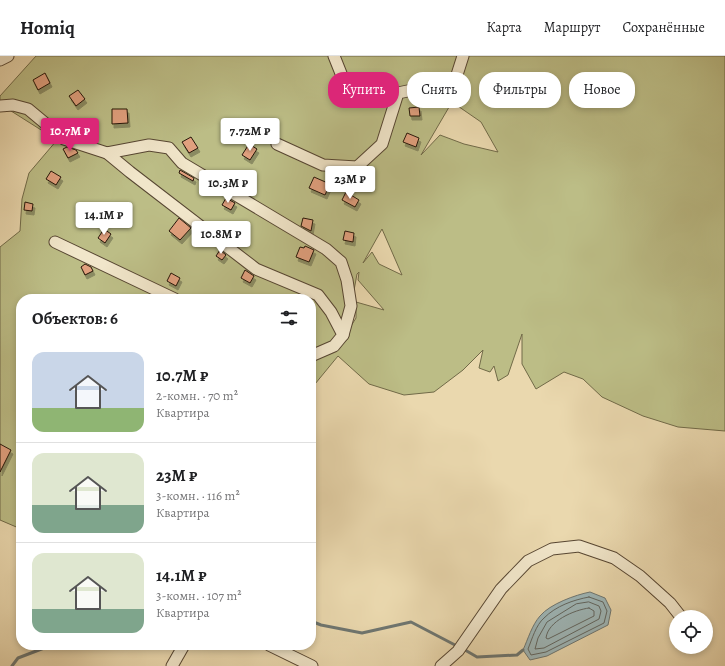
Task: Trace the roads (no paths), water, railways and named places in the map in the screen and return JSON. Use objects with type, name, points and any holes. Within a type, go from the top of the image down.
[{"type":"street","points":[[0,60],[8,56]]},
{"type":"street","points":[[334,56],[340,72]]},
{"type":"street","points":[[277,144],[323,165],[357,167],[382,144],[398,93],[455,81],[463,56]]},
{"type":"street","points":[[0,106],[13,105],[28,109],[64,139],[107,153],[256,269],[316,294]]},
{"type":"street","points":[[107,153],[149,145],[169,148],[182,163],[326,248],[341,262],[347,280],[351,306],[342,335],[334,346],[316,354]]},
{"type":"street","points":[[55,242],[164,294]]},
{"type":"street","points":[[316,294],[331,312],[342,335]]},
{"type":"street","points":[[441,666],[458,651],[501,589],[517,572],[528,561],[552,549],[579,546],[614,558],[646,582],[670,603],[676,610]]},
{"type":"street","points":[[172,666],[181,650]]},
{"type":"street","points":[[279,650],[312,666]]},
{"type":"water","points":[[590,592],[605,598],[611,610],[608,625],[547,656],[530,660],[523,650],[532,628],[540,616],[550,608],[563,601],[577,595]]},
{"type":"waterway","points":[[316,623],[362,633],[411,622],[455,645]]},
{"type":"waterway","points":[[12,666],[18,658],[39,650]]},
{"type":"waterway","points":[[465,650],[477,657],[517,655],[523,650]]}]
